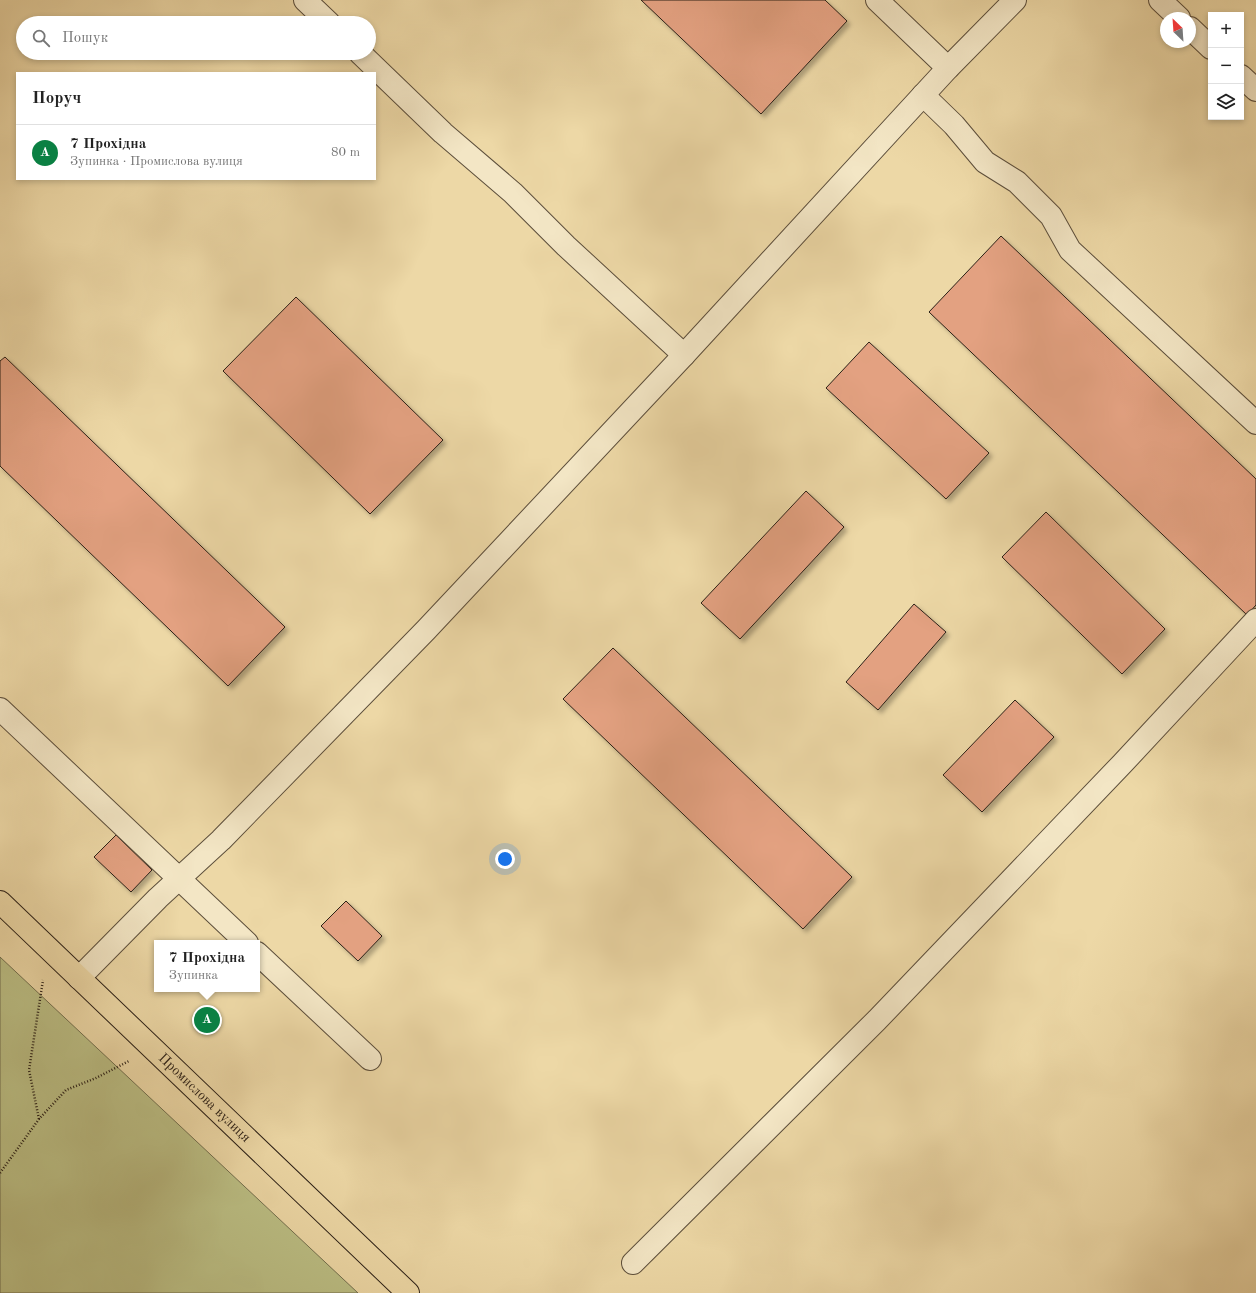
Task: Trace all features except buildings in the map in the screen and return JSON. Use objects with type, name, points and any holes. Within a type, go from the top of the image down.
[{"type":"main road","name":"Промислова вулиця","points":[[0,902],[408,1293]]},
{"type":"lane","points":[[305,0],[322,16]]},
{"type":"lane","points":[[877,0],[948,68]]},
{"type":"lane","points":[[79,978],[179,878],[227,834],[420,636],[684,355],[948,68],[1015,0]]},
{"type":"lane","points":[[1160,0],[1173,12]]},
{"type":"lane","points":[[1196,34],[1208,45]]},
{"type":"lane","points":[[367,60],[443,133],[513,193],[566,246],[684,355]]},
{"type":"lane","points":[[1244,79],[1256,90]]},
{"type":"lane","points":[[923,95],[954,124],[985,162],[1017,182],[1051,216],[1070,250],[1256,423]]},
{"type":"lane","points":[[633,1263],[877,1020],[1122,764],[1256,620]]},
{"type":"lane","points":[[0,709],[244,940]]},
{"type":"lane","points":[[260,956],[370,1059]]},
{"type":"path","points":[[39,1119],[29,1070],[48,948]]},
{"type":"path","points":[[0,1173],[39,1119],[66,1090],[96,1078],[153,1049]]},
{"type":"green space","points":[[0,957],[358,1293],[0,1293]]},
{"type":"place","name":"7 Прохідна","points":[[207,1020]]}]
